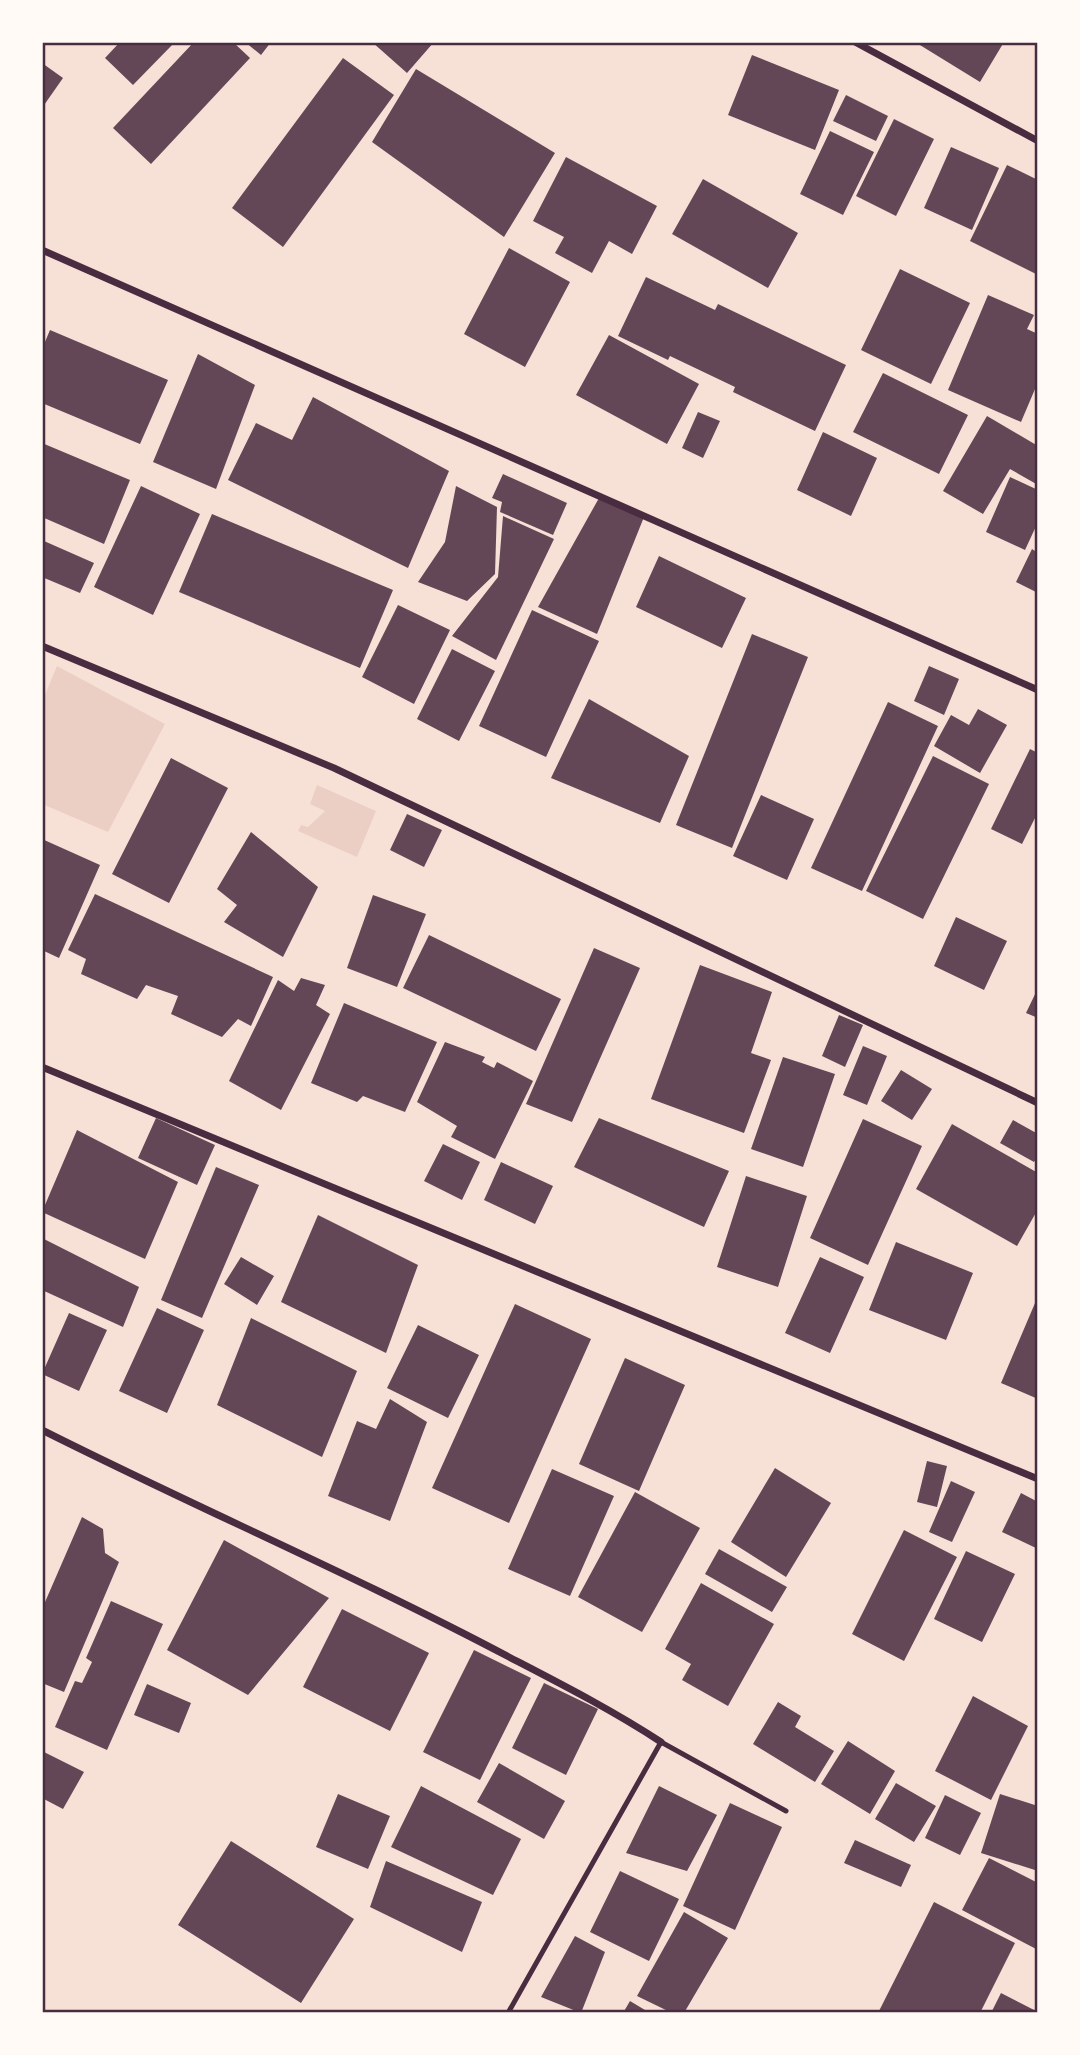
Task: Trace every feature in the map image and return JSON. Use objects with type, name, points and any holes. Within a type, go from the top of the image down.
[{"type":"street","points":[[855,42],[1038,141]]},
{"type":"street","points":[[42,250],[1038,690]]},
{"type":"street","points":[[42,646],[334,768],[1038,1103]]},
{"type":"street","points":[[42,1067],[1038,1479]]},
{"type":"street","points":[[42,1430],[170,1494],[404,1602],[622,1716],[662,1742]]},
{"type":"lane","points":[[508,2013],[662,1742],[786,1811]]},
{"type":"shaded area","points":[[57,666],[165,724],[108,832],[42,804],[42,702]]},
{"type":"shaded area","points":[[317,785],[376,811],[357,857],[298,831],[301,825],[308,827],[325,811],[310,804]]},
{"type":"building","points":[[120,42],[175,42],[133,85],[105,58]]},
{"type":"building","points":[[194,42],[233,42],[250,58],[151,164],[113,128]]},
{"type":"building","points":[[245,42],[271,42],[261,55]]},
{"type":"building","points":[[372,42],[434,42],[407,73]]},
{"type":"building","points":[[915,42],[1004,42],[980,82]]},
{"type":"building","points":[[752,55],[839,90],[815,150],[728,115]]},
{"type":"building","points":[[343,58],[394,95],[283,247],[232,208]]},
{"type":"building","points":[[42,63],[63,78],[42,108]]},
{"type":"building","points":[[416,69],[555,153],[504,237],[372,142]]},
{"type":"building","points":[[846,95],[888,116],[876,141],[833,121]]},
{"type":"building","points":[[894,119],[934,139],[896,216],[856,196]]},
{"type":"building","points":[[830,131],[874,152],[843,215],[800,194]]},
{"type":"building","points":[[951,147],[999,168],[972,230],[924,208]]},
{"type":"building","points":[[566,157],[657,206],[632,254],[609,241],[592,273],[555,253],[564,237],[533,221]]},
{"type":"building","points":[[1007,165],[1038,180],[1038,275],[970,241]]},
{"type":"building","points":[[703,179],[798,233],[768,288],[672,234]]},
{"type":"building","points":[[509,248],[570,282],[525,367],[464,334]]},
{"type":"building","points":[[900,269],[970,303],[931,384],[861,350]]},
{"type":"building","points":[[646,277],[715,310],[718,304],[846,365],[815,431],[733,392],[735,387],[670,356],[668,360],[618,336]]},
{"type":"building","points":[[988,295],[1034,315],[1027,329],[1038,334],[1038,382],[1021,422],[948,390]]},
{"type":"building","points":[[50,330],[168,380],[140,444],[42,403],[42,349]]},
{"type":"building","points":[[609,335],[699,384],[667,444],[576,395]]},
{"type":"building","points":[[198,354],[255,385],[216,489],[153,462]]},
{"type":"building","points":[[883,373],[968,415],[939,474],[853,432]]},
{"type":"building","points":[[313,397],[449,471],[408,568],[228,480],[256,423],[292,440]]},
{"type":"building","points":[[698,412],[720,421],[703,458],[682,448]]},
{"type":"building","points":[[987,416],[1038,446],[1038,485],[1010,469],[983,514],[943,491]]},
{"type":"building","points":[[823,432],[877,458],[851,516],[797,490]]},
{"type":"building","points":[[42,443],[130,480],[104,544],[42,517]]},
{"type":"building","points":[[503,474],[567,503],[553,535],[500,512],[502,502],[492,498]]},
{"type":"building","points":[[1010,477],[1038,490],[1038,522],[1025,550],[986,532]]},
{"type":"building","points":[[141,486],[200,514],[153,615],[94,587]]},
{"type":"building","points":[[456,486],[497,507],[495,574],[467,601],[418,582],[445,542]]},
{"type":"building","points":[[599,498],[644,517],[597,634],[538,607]]},
{"type":"building","points":[[212,514],[393,590],[360,668],[179,592]]},
{"type":"building","points":[[503,516],[554,539],[496,660],[452,636],[498,577]]},
{"type":"building","points":[[44,541],[94,563],[80,593],[42,577]]},
{"type":"building","points":[[1032,549],[1038,553],[1038,593],[1016,582]]},
{"type":"building","points":[[659,556],[746,598],[722,648],[636,607]]},
{"type":"building","points":[[398,605],[450,630],[414,704],[362,677]]},
{"type":"building","points":[[532,610],[599,641],[546,757],[479,726]]},
{"type":"building","points":[[752,634],[808,657],[732,848],[676,825]]},
{"type":"building","points":[[452,649],[495,671],[459,741],[417,719]]},
{"type":"building","points":[[929,666],[959,679],[944,715],[914,701]]},
{"type":"building","points":[[589,699],[689,756],[660,823],[551,778]]},
{"type":"building","points":[[888,702],[938,726],[862,891],[811,868]]},
{"type":"building","points":[[978,709],[1007,725],[980,773],[934,746],[951,715],[969,725]]},
{"type":"building","points":[[1030,749],[1038,753],[1038,812],[1022,844],[991,829]]},
{"type":"building","points":[[933,756],[989,784],[923,919],[866,891]]},
{"type":"building","points":[[171,758],[228,788],[169,903],[112,874]]},
{"type":"building","points":[[761,795],[814,819],[787,880],[733,856]]},
{"type":"building","points":[[407,814],[442,830],[424,867],[390,850]]},
{"type":"building","points":[[251,832],[318,887],[283,957],[224,922],[237,905],[217,889]]},
{"type":"building","points":[[42,839],[100,865],[59,958],[42,950]]},
{"type":"building","points":[[95,894],[273,977],[251,1026],[238,1019],[222,1037],[171,1014],[178,996],[146,985],[137,999],[81,974],[86,959],[68,950]]},
{"type":"building","points":[[373,895],[426,914],[397,987],[347,968]]},
{"type":"building","points":[[956,917],[1007,941],[984,990],[934,966]]},
{"type":"building","points":[[429,935],[561,999],[536,1051],[403,988]]},
{"type":"building","points":[[594,948],[640,968],[572,1122],[526,1104]]},
{"type":"building","points":[[700,965],[772,992],[751,1053],[771,1060],[744,1133],[651,1099]]},
{"type":"building","points":[[301,978],[325,985],[316,1005],[330,1014],[281,1110],[229,1081],[278,980],[294,991]]},
{"type":"building","points":[[1038,988],[1038,1018],[1026,1013]]},
{"type":"building","points":[[344,1003],[437,1042],[405,1112],[363,1096],[357,1102],[311,1083]]},
{"type":"building","points":[[839,1015],[863,1025],[845,1067],[822,1056]]},
{"type":"building","points":[[445,1042],[485,1057],[482,1062],[494,1068],[497,1062],[533,1081],[495,1159],[451,1137],[457,1126],[417,1102]]},
{"type":"building","points":[[863,1046],[887,1056],[867,1105],[843,1095]]},
{"type":"building","points":[[783,1057],[835,1074],[803,1167],[751,1149]]},
{"type":"building","points":[[901,1070],[932,1089],[912,1120],[881,1101]]},
{"type":"building","points":[[156,1118],[215,1145],[197,1185],[138,1158]]},
{"type":"building","points":[[599,1118],[729,1171],[704,1227],[574,1167]]},
{"type":"building","points":[[863,1119],[922,1146],[868,1265],[810,1238]]},
{"type":"building","points":[[1013,1120],[1038,1134],[1038,1156],[1034,1162],[1000,1143]]},
{"type":"building","points":[[952,1124],[1038,1173],[1038,1209],[1017,1246],[916,1189]]},
{"type":"building","points":[[77,1130],[178,1182],[145,1259],[42,1212]]},
{"type":"building","points":[[443,1144],[480,1162],[462,1200],[424,1181]]},
{"type":"building","points":[[501,1162],[553,1186],[535,1224],[484,1200]]},
{"type":"building","points":[[216,1167],[259,1185],[202,1318],[161,1300]]},
{"type":"building","points":[[746,1176],[807,1196],[778,1287],[717,1267]]},
{"type":"building","points":[[318,1215],[418,1265],[386,1353],[281,1302]]},
{"type":"building","points":[[42,1238],[139,1287],[123,1327],[42,1290]]},
{"type":"building","points":[[896,1242],[973,1273],[946,1340],[869,1310]]},
{"type":"building","points":[[241,1257],[274,1276],[257,1305],[224,1284]]},
{"type":"building","points":[[820,1257],[864,1277],[830,1353],[785,1333]]},
{"type":"building","points":[[1038,1296],[1038,1399],[1001,1383]]},
{"type":"building","points":[[515,1304],[591,1339],[509,1523],[432,1488]]},
{"type":"building","points":[[157,1308],[204,1330],[167,1413],[119,1391]]},
{"type":"building","points":[[69,1313],[107,1330],[79,1391],[42,1374]]},
{"type":"building","points":[[251,1318],[357,1371],[322,1457],[217,1405]]},
{"type":"building","points":[[418,1325],[479,1355],[448,1418],[387,1388]]},
{"type":"building","points":[[625,1358],[685,1385],[639,1491],[579,1464]]},
{"type":"building","points":[[390,1399],[427,1422],[390,1521],[328,1496],[357,1421],[376,1429]]},
{"type":"building","points":[[927,1461],[947,1466],[937,1507],[917,1502]]},
{"type":"building","points":[[775,1468],[831,1503],[786,1577],[731,1542]]},
{"type":"building","points":[[552,1469],[614,1496],[570,1596],[508,1569]]},
{"type":"building","points":[[951,1481],[975,1492],[952,1542],[929,1532]]},
{"type":"building","points":[[635,1492],[700,1528],[642,1632],[578,1597]]},
{"type":"building","points":[[1021,1493],[1038,1502],[1038,1549],[1002,1532]]},
{"type":"building","points":[[82,1517],[103,1529],[105,1553],[119,1562],[64,1692],[42,1683],[42,1609]]},
{"type":"building","points":[[904,1530],[957,1557],[904,1661],[852,1634]]},
{"type":"building","points":[[224,1540],[329,1598],[248,1695],[167,1650]]},
{"type":"building","points":[[719,1549],[787,1587],[772,1612],[705,1574]]},
{"type":"building","points":[[966,1551],[1015,1574],[982,1642],[934,1619]]},
{"type":"building","points":[[701,1583],[774,1624],[728,1706],[682,1680],[691,1664],[665,1649]]},
{"type":"building","points":[[111,1601],[163,1624],[107,1750],[55,1727],[75,1681],[82,1683],[92,1662],[86,1658]]},
{"type":"building","points":[[342,1609],[429,1653],[390,1731],[303,1687]]},
{"type":"building","points":[[474,1650],[531,1678],[480,1780],[423,1752]]},
{"type":"building","points":[[544,1683],[598,1709],[566,1775],[512,1748]]},
{"type":"building","points":[[147,1684],[191,1703],[179,1733],[134,1715]]},
{"type":"building","points":[[973,1696],[1028,1726],[991,1800],[935,1771]]},
{"type":"building","points":[[778,1702],[801,1716],[795,1727],[834,1751],[815,1782],[753,1744]]},
{"type":"building","points":[[848,1741],[895,1771],[870,1814],[821,1784]]},
{"type":"building","points":[[42,1751],[84,1772],[63,1809],[42,1798]]},
{"type":"building","points":[[499,1763],[565,1801],[544,1839],[477,1802]]},
{"type":"building","points":[[896,1783],[936,1806],[914,1842],[875,1819]]},
{"type":"building","points":[[421,1786],[521,1839],[493,1895],[391,1847]]},
{"type":"building","points":[[659,1786],[717,1815],[687,1871],[626,1853]]},
{"type":"building","points":[[338,1794],[390,1816],[368,1869],[316,1847]]},
{"type":"building","points":[[1000,1794],[1038,1806],[1038,1871],[981,1853]]},
{"type":"building","points":[[945,1795],[981,1813],[960,1855],[925,1838]]},
{"type":"building","points":[[730,1803],[782,1827],[735,1930],[683,1906]]},
{"type":"building","points":[[855,1840],[911,1865],[901,1887],[844,1863]]},
{"type":"building","points":[[231,1841],[354,1919],[301,2003],[178,1925]]},
{"type":"building","points":[[989,1858],[1038,1883],[1038,1950],[962,1910]]},
{"type":"building","points":[[386,1861],[482,1902],[462,1952],[370,1907]]},
{"type":"building","points":[[620,1871],[679,1899],[649,1961],[590,1932]]},
{"type":"building","points":[[934,1902],[1015,1943],[980,2013],[878,2013]]},
{"type":"building","points":[[684,1912],[728,1938],[684,2013],[672,2013],[637,1996]]},
{"type":"building","points":[[575,1936],[605,1952],[581,2013],[541,1997]]},
{"type":"building","points":[[1001,1993],[1038,2012],[1038,2013],[991,2013]]},
{"type":"building","points":[[630,2001],[650,2013],[623,2013]]}]
